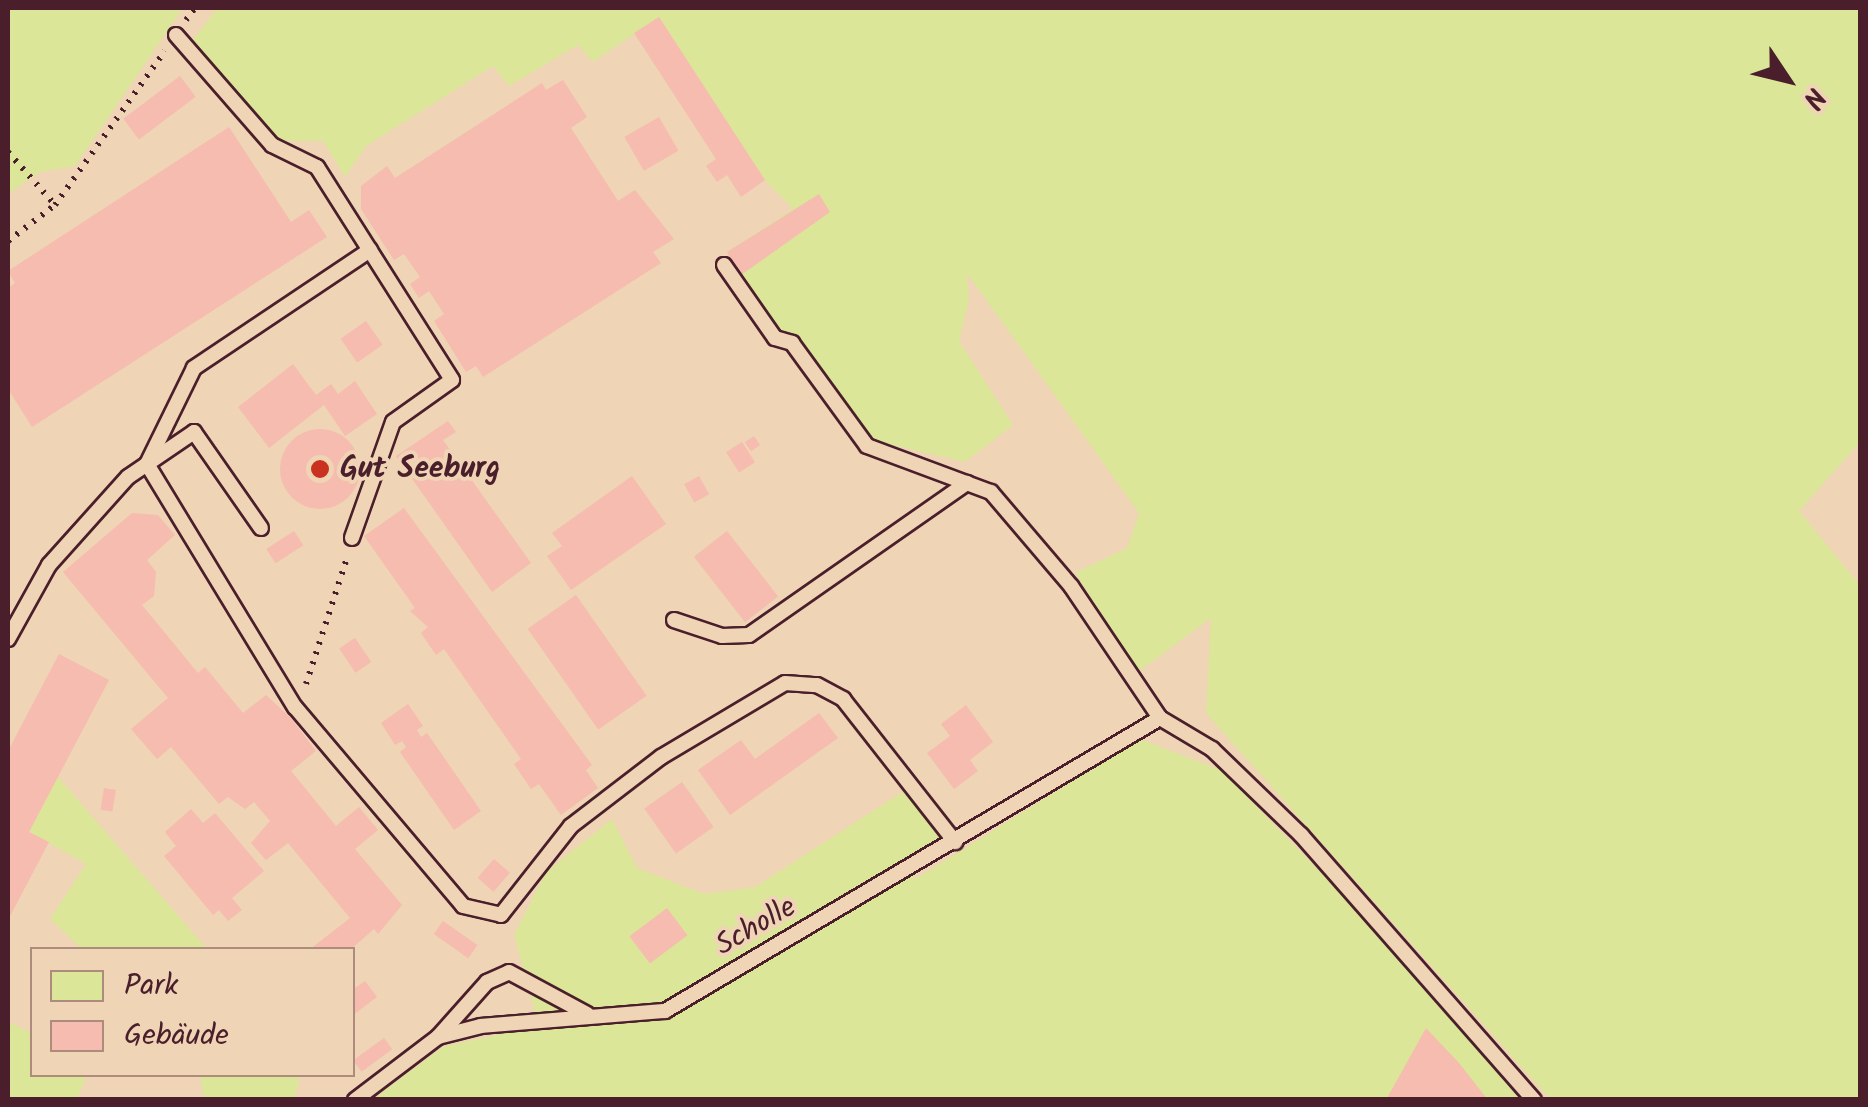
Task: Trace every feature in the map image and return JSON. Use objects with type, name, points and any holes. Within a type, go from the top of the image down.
[{"type":"lane","points":[[176,35],[272,145],[316,167],[452,380],[393,422],[352,538]]},
{"type":"lane","points":[[147,464],[194,368],[370,250]]},
{"type":"lane","points":[[724,265],[775,338],[792,343],[868,446],[991,492],[1071,586],[1160,718],[1212,749],[1301,835],[1534,1100]]},
{"type":"lane","points":[[8,640],[49,565],[147,464],[194,432],[261,528]]},
{"type":"lane","points":[[147,464],[295,707],[448,890],[484,915],[501,915],[517,901],[571,826],[677,747],[785,683],[817,685],[843,699],[955,842]]},
{"type":"lane","points":[[674,620],[722,636],[749,634],[967,483]]},
{"type":"lane","name":"Scholle","points":[[355,1100],[438,1037],[588,1014],[665,1011],[1160,718]]},
{"type":"lane","points":[[438,1037],[487,982],[508,972],[588,1014]]},
{"type":"path","points":[[8,241],[55,205],[196,8]]},
{"type":"path","points":[[8,152],[55,205]]},
{"type":"path","points":[[295,707],[330,624],[352,538]]},
{"type":"green space","points":[[8,8],[183,8],[75,166],[40,172],[8,194]]},
{"type":"green space","points":[[217,8],[1860,8],[1860,442],[1799,511],[1860,585],[1860,1099],[1550,1099],[1206,713],[1211,618],[1138,672],[1075,573],[1127,548],[1139,513],[967,273],[969,300],[959,341],[1013,425],[965,462],[871,440],[797,338],[781,334],[727,252],[793,209],[765,180],[659,17],[593,62],[578,45],[509,86],[493,66],[366,146],[345,177],[323,141],[277,141],[193,40]]},
{"type":"green space","points":[[1140,739],[1221,770],[1383,936],[1519,1099],[372,1100],[444,1046],[539,1026],[514,935],[546,872],[612,819],[637,868],[704,894],[755,887],[904,791],[942,835],[912,881]]},
{"type":"green space","points":[[58,777],[205,947],[80,947],[50,919],[86,864],[29,832]]},
{"type":"green space","points":[[8,1022],[30,1032],[30,1077],[86,1077],[77,1099],[8,1099]]},
{"type":"green space","points":[[200,1077],[298,1077],[294,1099],[204,1099]]},
{"type":"building","points":[[659,17],[765,180],[741,197],[727,175],[717,182],[706,166],[716,159],[634,33]]},
{"type":"building","points":[[180,76],[196,97],[139,139],[123,119]]},
{"type":"building","points":[[563,80],[587,117],[571,128],[618,201],[635,190],[674,239],[653,252],[661,263],[483,377],[476,366],[466,372],[434,321],[444,314],[429,291],[419,298],[410,284],[420,277],[404,254],[394,260],[361,209],[361,186],[387,166],[395,178],[542,83],[546,90]]},
{"type":"building","points":[[659,117],[678,151],[644,171],[624,137]]},
{"type":"building","points":[[229,127],[291,222],[309,210],[327,237],[32,427],[8,389],[8,288],[15,283],[8,271]]},
{"type":"building","points":[[819,194],[830,212],[741,275],[727,252]]},
{"type":"building","points":[[366,321],[383,345],[357,363],[341,339]]},
{"type":"building","points":[[293,364],[316,395],[331,384],[338,394],[355,381],[377,414],[345,436],[324,405],[269,448],[238,407]]},
{"type":"building","points":[[448,421],[456,432],[443,440],[531,563],[492,592],[396,456]]},
{"type":"building","name":"Gut Seeburg","points":[[320,429],[335,432],[348,441],[357,454],[357,484],[348,497],[335,506],[320,509],[305,506],[292,497],[283,484],[280,469],[283,454],[292,441],[305,432]]},
{"type":"building","points":[[754,436],[760,445],[751,451],[745,442]]},
{"type":"building","points":[[742,442],[755,462],[739,472],[726,452]]},
{"type":"building","points":[[632,476],[666,524],[571,590],[547,556],[562,546],[552,533]]},
{"type":"building","points":[[699,476],[709,494],[694,503],[684,484]]},
{"type":"building","points":[[404,508],[592,765],[586,770],[598,788],[561,815],[539,784],[531,789],[514,764],[521,759],[444,649],[436,655],[421,633],[428,627],[410,611],[415,608],[364,536]]},
{"type":"building","points":[[132,513],[158,515],[175,535],[147,560],[156,572],[154,596],[142,605],[198,673],[205,667],[243,713],[266,695],[290,717],[316,751],[291,771],[336,826],[359,807],[378,830],[355,849],[402,905],[378,934],[374,929],[353,947],[313,947],[350,918],[288,843],[266,860],[251,843],[270,821],[254,802],[245,809],[228,797],[219,804],[171,747],[157,759],[131,729],[168,698],[63,572]]},
{"type":"building","points":[[294,531],[303,545],[276,563],[266,549]]},
{"type":"building","points":[[727,531],[778,596],[745,622],[694,557]]},
{"type":"building","points":[[576,595],[647,696],[598,730],[528,629]]},
{"type":"building","points":[[355,638],[371,662],[355,673],[339,649]]},
{"type":"building","points":[[59,654],[109,680],[29,832],[49,842],[8,920],[8,751]]},
{"type":"building","points":[[408,704],[423,726],[417,730],[421,737],[427,733],[481,811],[454,830],[400,752],[406,747],[402,741],[395,745],[381,723]]},
{"type":"building","points":[[966,705],[993,742],[970,760],[978,771],[954,789],[927,753],[950,736],[941,724]]},
{"type":"building","points":[[819,713],[838,738],[730,815],[698,770],[741,740],[755,759]]},
{"type":"building","points":[[682,782],[714,827],[676,853],[644,808]]},
{"type":"building","points":[[104,788],[116,790],[112,812],[101,810]]},
{"type":"building","points":[[191,809],[203,823],[215,813],[264,871],[232,898],[242,910],[228,921],[219,910],[213,915],[164,856],[176,846],[165,832]]},
{"type":"building","points":[[494,859],[510,873],[493,892],[478,878]]},
{"type":"building","points":[[667,908],[687,935],[650,963],[629,936]]},
{"type":"building","points":[[443,921],[477,945],[468,958],[434,934]]},
{"type":"building","points":[[365,981],[377,997],[355,1014],[355,988]]},
{"type":"building","points":[[1426,1028],[1459,1063],[1488,1100],[1386,1100]]},
{"type":"building","points":[[384,1038],[392,1049],[361,1072],[355,1059]]},
{"type":"place","name":"Gut Seeburg","points":[[320,469]]}]
